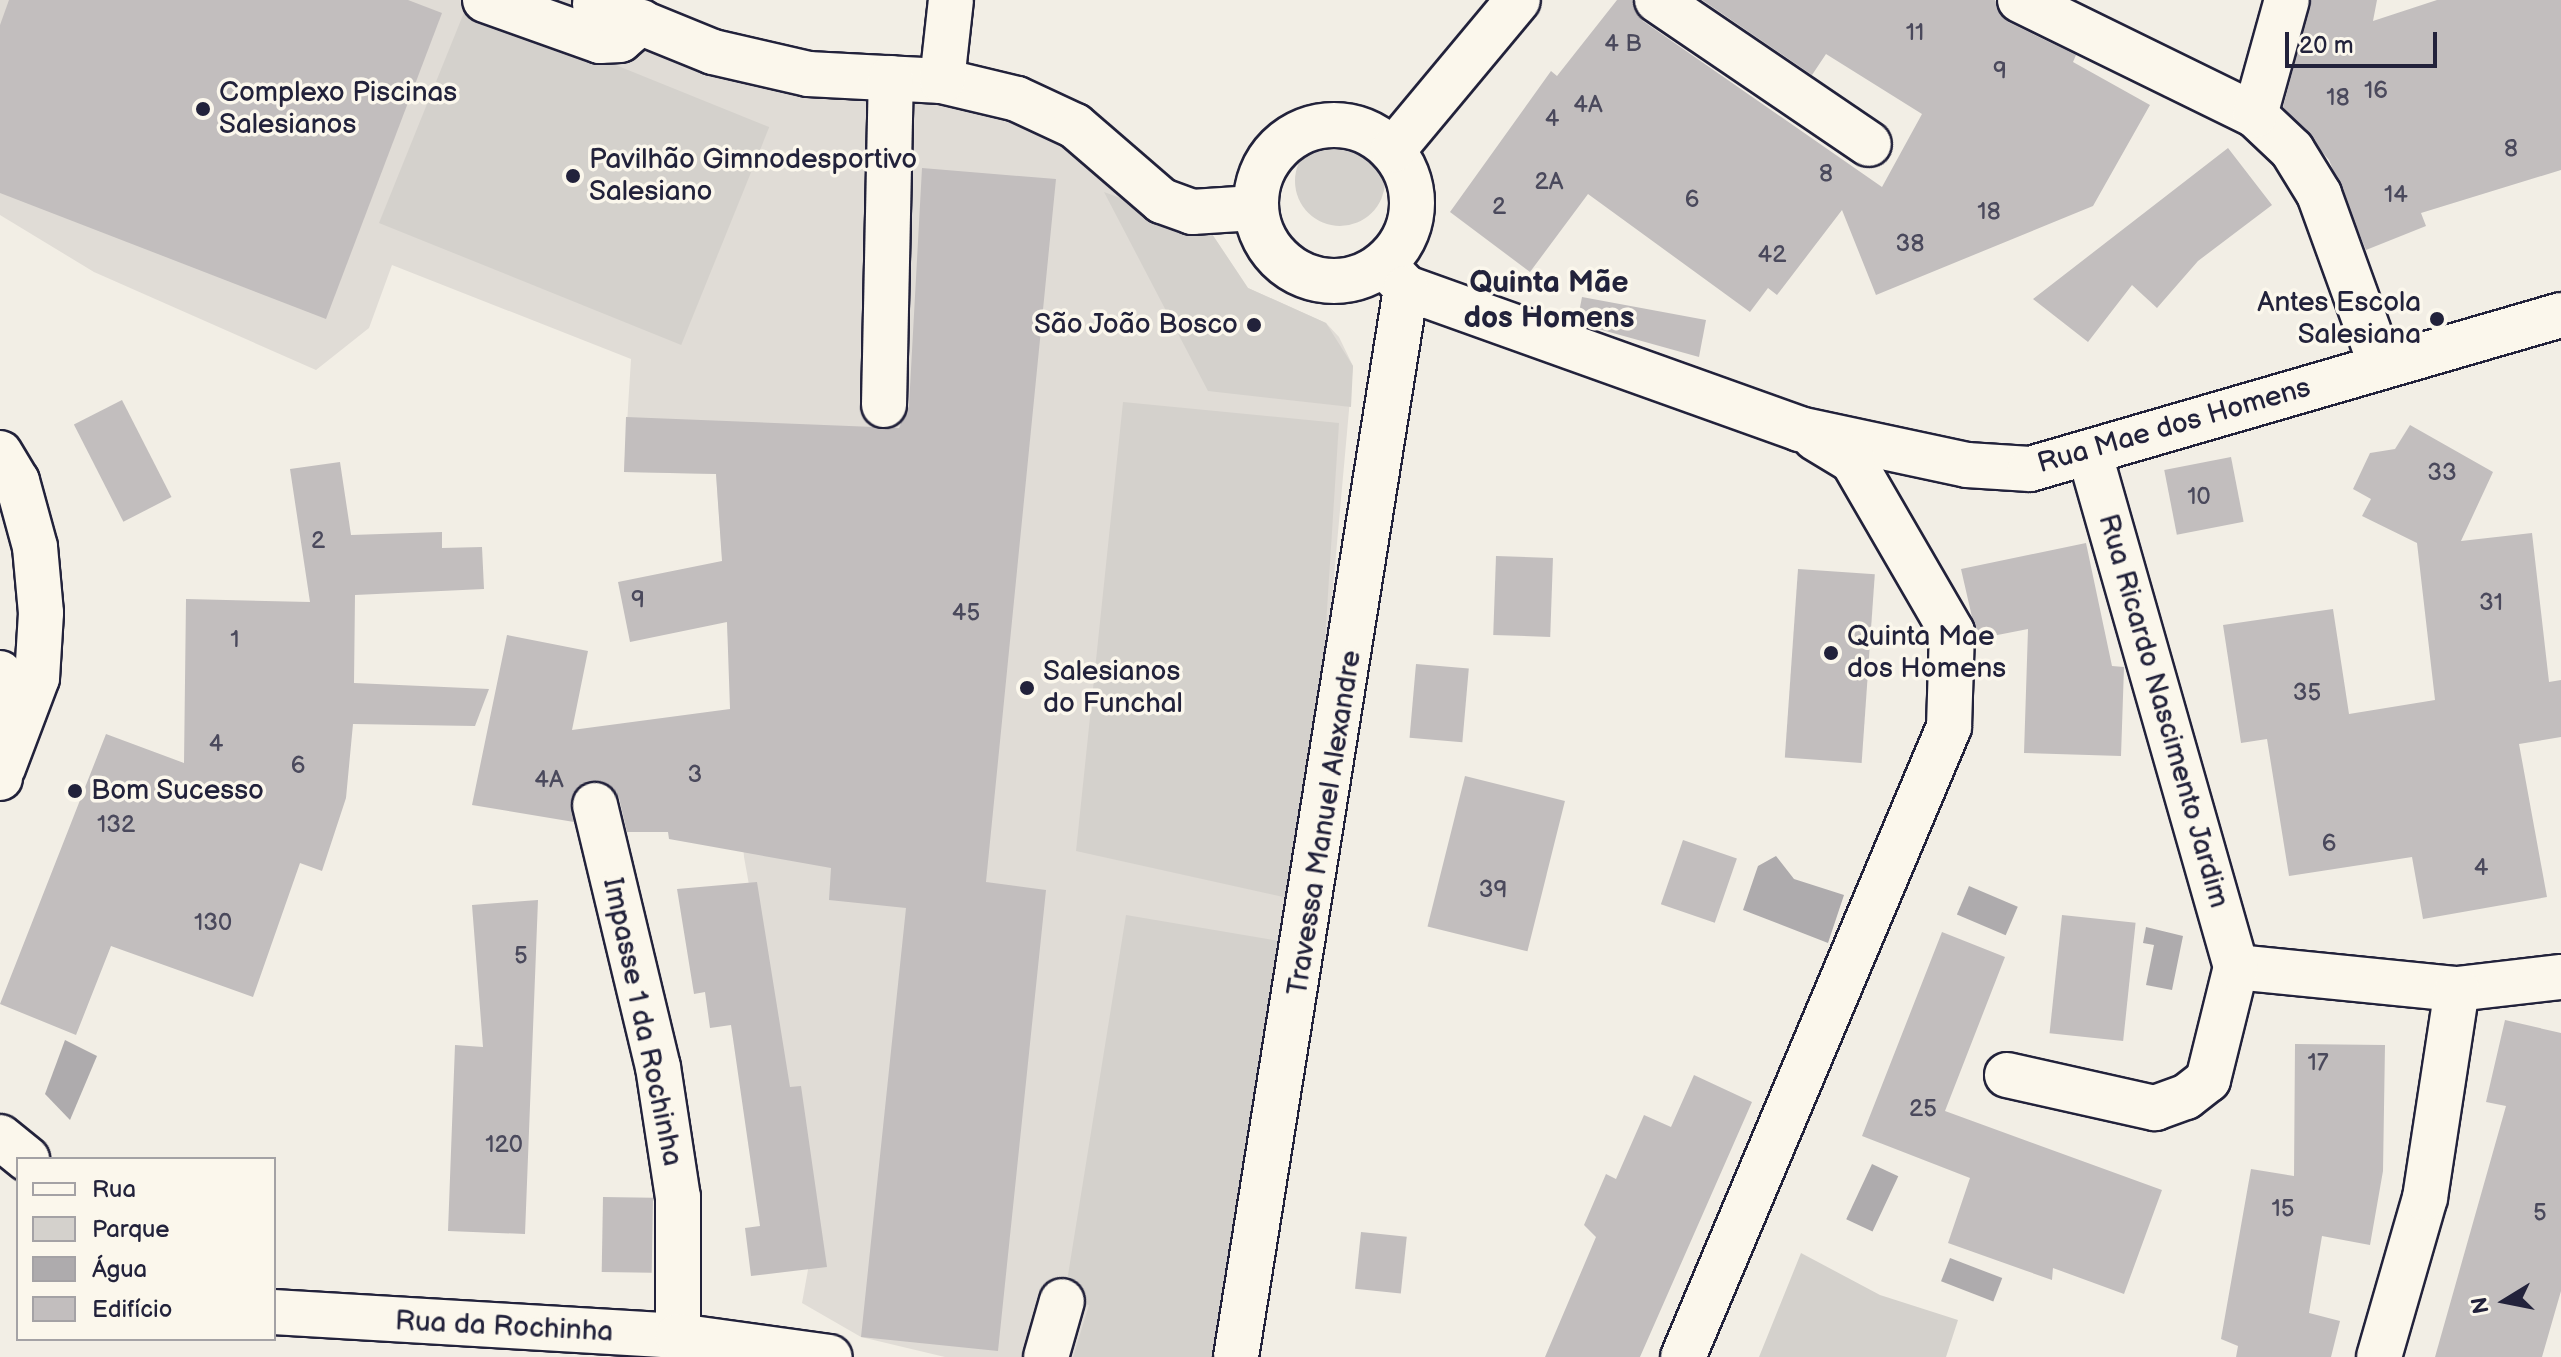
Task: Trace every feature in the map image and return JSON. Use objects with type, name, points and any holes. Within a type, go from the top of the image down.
[{"type":"street","points":[[485,0],[600,41],[620,40],[641,22]]},
{"type":"street","points":[[942,81],[951,0]]},
{"type":"street","points":[[1393,150],[1518,0]]},
{"type":"street","points":[[1657,0],[1869,144]]},
{"type":"street","points":[[2020,0],[2255,115],[2292,150],[2319,194],[2381,365]]},
{"type":"street","points":[[2255,115],[2287,0]]},
{"type":"street","points":[[595,4],[713,52],[795,71],[942,81],[1017,99],[1075,126],[1162,201],[1192,212],[1254,208]]},
{"type":"street","points":[[884,405],[891,78]]},
{"type":"street","points":[[1335,123],[1367,130],[1393,150],[1412,188],[1409,230],[1395,277],[1344,282],[1302,276],[1269,249],[1254,208],[1259,177],[1276,148],[1303,130],[1335,123]]},
{"type":"street","name":"Rua Mae dos Homens","points":[[1395,277],[1799,429],[1967,465],[2030,469],[2090,455],[2381,365],[2561,315]]},
{"type":"street","name":"Travessa Manuel Alexandre","points":[[1236,1357],[1395,277]]},
{"type":"street","points":[[1683,1357],[1949,727],[1952,632],[1853,461],[1799,429]]},
{"type":"street","points":[[0,453],[17,481],[35,547],[41,613],[37,678],[1,773]]},
{"type":"street","name":"Rua Ricardo Nascimento Jardim","points":[[2007,1075],[2155,1108],[2186,1097],[2208,1080],[2236,967],[2090,455]]},
{"type":"street","points":[[0,673],[1,773]]},
{"type":"street","name":"Impasse 1 da Rochinha","points":[[595,805],[660,1081],[678,1197],[678,1336]]},
{"type":"street","points":[[2236,967],[2457,989],[2561,977]]},
{"type":"street","points":[[2379,1357],[2425,1198],[2457,989]]},
{"type":"street","points":[[0,1137],[25,1157]]},
{"type":"street","points":[[1046,1357],[1062,1301]]},
{"type":"street","name":"Rua da Rochinha","points":[[276,1312],[678,1336],[830,1357]]},
{"type":"shaded area","name":"Salesianos do Funchal","points":[[0,0],[613,0],[853,90],[1000,112],[1210,231],[1248,288],[1326,323],[1339,337],[1353,366],[1317,765],[1223,1357],[945,1357],[861,1337],[802,1303],[813,1242],[744,857],[716,474],[624,472],[631,359],[392,265],[369,328],[316,370],[94,272],[0,215]]},
{"type":"green space","name":"Pavilhão Gimnodesportivo Salesiano","points":[[467,5],[769,127],[681,345],[379,223]]},
{"type":"green space","points":[[1340,136],[1357,140],[1372,149],[1381,164],[1385,181],[1381,198],[1372,213],[1357,222],[1340,226],[1323,222],[1308,213],[1299,198],[1295,181],[1299,164],[1308,149],[1323,140]]},
{"type":"green space","points":[[1104,192],[1210,231],[1248,288],[1326,323],[1353,366],[1351,407],[1208,391]]},
{"type":"green space","points":[[1123,402],[1339,423],[1317,765],[1292,899],[1076,851]]},
{"type":"green space","points":[[1126,915],[1291,943],[1223,1357],[1073,1357],[1089,1305],[1064,1300]]},
{"type":"green space","points":[[1801,1253],[1880,1295],[1958,1320],[1946,1357],[1759,1357]]},
{"type":"water","points":[[1776,856],[1794,879],[1844,895],[1828,943],[1743,910],[1758,866]]},
{"type":"water","points":[[1969,886],[2018,907],[2006,935],[1957,915]]},
{"type":"water","points":[[2146,927],[2183,936],[2172,990],[2146,985],[2154,945],[2143,943]]},
{"type":"water","points":[[65,1040],[97,1056],[70,1120],[45,1094]]},
{"type":"water","points":[[1872,1164],[1898,1176],[1873,1232],[1846,1219]]},
{"type":"water","points":[[1950,1258],[2002,1278],[1993,1301],[1941,1281]]},
{"type":"building","name":"Complexo Piscinas Salesianos","points":[[9,0],[408,0],[442,13],[326,319],[0,193],[0,25]]},
{"type":"building","points":[[1617,0],[1632,0],[1643,21],[1882,187],[1922,114],[1826,54],[1812,75],[1702,0],[1995,0],[2008,22],[2076,55],[2073,62],[2150,105],[2093,206],[1876,295],[1842,210],[1777,295],[1768,288],[1750,312],[1588,194],[1530,272],[1450,212],[1551,71],[1557,76]]},
{"type":"building","points":[[2311,0],[2377,0],[2373,21],[2437,0],[2561,0],[2561,170],[2421,213],[2426,226],[2366,250],[2329,160],[2283,107]]},
{"type":"building","points":[[2228,148],[2272,205],[2198,261],[2157,308],[2132,285],[2088,342],[2033,299]]},
{"type":"building","points":[[922,168],[1056,179],[986,882],[1046,890],[998,1351],[861,1337],[906,908],[829,900],[831,868],[669,839],[668,832],[627,832],[619,798],[601,781],[577,787],[574,822],[472,805],[507,635],[588,651],[572,730],[730,709],[727,622],[630,642],[618,582],[722,561],[716,474],[624,472],[626,417],[899,428],[909,406]]},
{"type":"building","points":[[1582,297],[1706,320],[1699,357],[1577,323]]},
{"type":"building","points":[[122,400],[171,497],[123,522],[74,425]]},
{"type":"building","points":[[2410,425],[2493,472],[2461,541],[2532,533],[2549,682],[2561,680],[2561,737],[2519,744],[2547,897],[2423,919],[2412,857],[2289,876],[2267,739],[2241,743],[2223,625],[2333,609],[2349,714],[2435,700],[2417,543],[2362,516],[2371,499],[2353,489],[2370,453],[2395,449]]},
{"type":"building","points":[[2231,457],[2244,522],[2177,535],[2164,470]]},
{"type":"building","points":[[340,462],[351,535],[442,532],[442,548],[482,547],[484,589],[355,595],[354,683],[489,689],[475,726],[353,724],[346,798],[322,871],[300,863],[253,997],[111,946],[76,1035],[0,1004],[106,734],[184,763],[186,599],[310,602],[290,469]]},
{"type":"building","points":[[2086,543],[2112,666],[2124,667],[2121,756],[2024,753],[2028,629],[1977,639],[1961,569]]},
{"type":"building","points":[[1496,556],[1553,558],[1550,637],[1493,635]]},
{"type":"building","points":[[1798,569],[1875,574],[1862,763],[1785,758]]},
{"type":"building","points":[[1416,664],[1469,669],[1462,742],[1410,738]]},
{"type":"building","points":[[1465,776],[1565,801],[1527,951],[1428,926]]},
{"type":"building","points":[[1683,840],[1737,859],[1715,923],[1661,904]]},
{"type":"building","points":[[757,882],[790,1087],[801,1086],[827,1267],[751,1276],[745,1228],[760,1226],[731,1025],[710,1028],[705,992],[694,994],[677,889]]},
{"type":"building","points":[[538,900],[525,1234],[448,1231],[455,1045],[483,1047],[472,905]]},
{"type":"building","points":[[2062,915],[2136,923],[2123,1041],[2050,1033]]},
{"type":"building","points":[[1942,932],[2005,957],[1945,1111],[2162,1190],[2124,1294],[2053,1268],[2052,1280],[1948,1243],[1970,1178],[1862,1136]]},
{"type":"building","points":[[2505,1020],[2561,1033],[2561,1291],[2542,1357],[2435,1357],[2506,1106],[2486,1102]]},
{"type":"building","points":[[2295,1044],[2385,1045],[2383,1171],[2370,1245],[2322,1236],[2309,1313],[2340,1321],[2331,1357],[2236,1357],[2238,1346],[2221,1339],[2251,1169],[2294,1176]]},
{"type":"building","points":[[1694,1075],[1752,1102],[1640,1357],[1545,1357],[1596,1237],[1584,1225],[1606,1174],[1616,1179],[1644,1115],[1671,1127]]},
{"type":"building","points":[[603,1197],[653,1198],[652,1273],[602,1272]]},
{"type":"building","points":[[1361,1232],[1407,1237],[1401,1293],[1355,1289]]},
{"type":"place","name":"Complexo Piscinas Salesianos","points":[[203,109]]},
{"type":"place","name":"Pavilhão Gimnodesportivo Salesiano","points":[[573,176]]},
{"type":"place","name":"Antes Escola Salesiana","points":[[2437,319]]},
{"type":"place","name":"São João Bosco","points":[[1254,325]]},
{"type":"place","name":"Quinta Mae dos Homens","points":[[1831,653]]},
{"type":"place","name":"Salesianos do Funchal","points":[[1027,688]]},
{"type":"place","name":"Bom Sucesso","points":[[75,791]]},
{"type":"district","name":"Quinta Mãe dos Homens","points":[[1549,300]]}]
